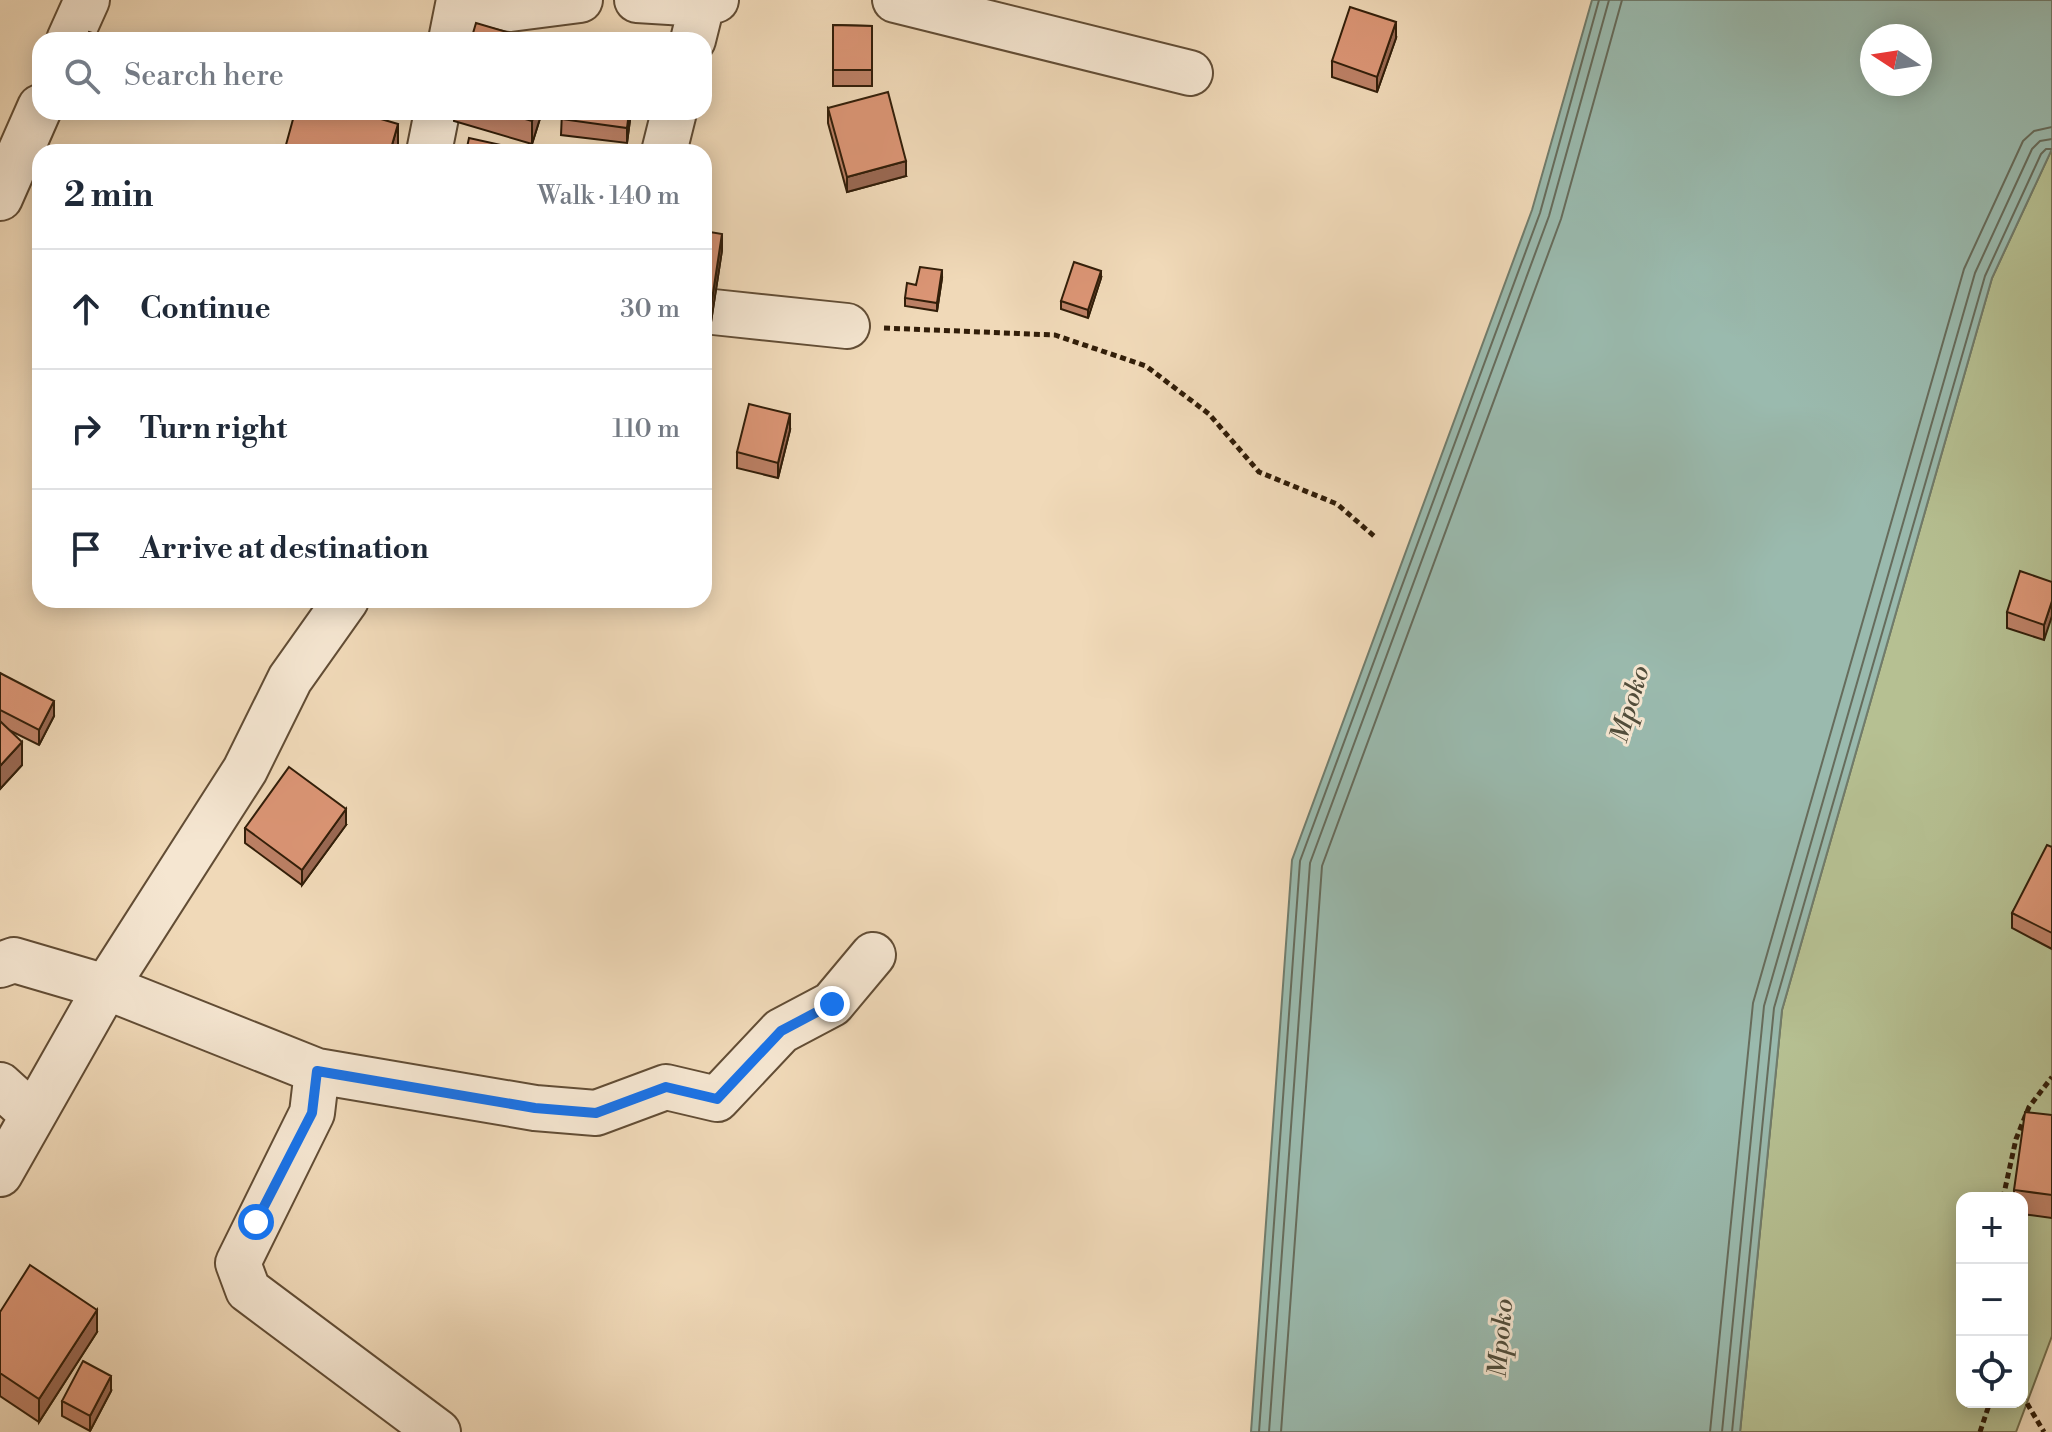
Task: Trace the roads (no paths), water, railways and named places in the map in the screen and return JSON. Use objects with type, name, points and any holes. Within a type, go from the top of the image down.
[{"type":"street","points":[[73,32],[87,0]]},
{"type":"street","points":[[453,32],[459,0]]},
{"type":"street","points":[[474,0],[510,9],[580,0]]},
{"type":"street","points":[[637,0],[704,15]]},
{"type":"street","points":[[895,0],[1190,73]]},
{"type":"street","points":[[0,198],[34,120]]},
{"type":"street","points":[[431,144],[435,120]]},
{"type":"street","points":[[666,144],[672,120]]},
{"type":"street","points":[[712,312],[847,326]]},
{"type":"street","points":[[0,1174],[106,987],[245,770],[290,679],[340,608]]},
{"type":"street","points":[[0,965],[14,960],[106,987],[317,1071],[535,1108],[596,1113],[666,1087],[717,1099],[781,1031],[832,1004],[873,955]]},
{"type":"street","points":[[317,1071],[312,1113],[238,1263],[248,1290],[438,1432]]},
{"type":"street","points":[[0,1085],[33,1115]]},
{"type":"water","name":"Mpoko","points":[[1592,0],[2052,0],[2052,149],[1992,278],[1782,1010],[1740,1432],[1251,1432],[1292,860],[1532,210]]}]
